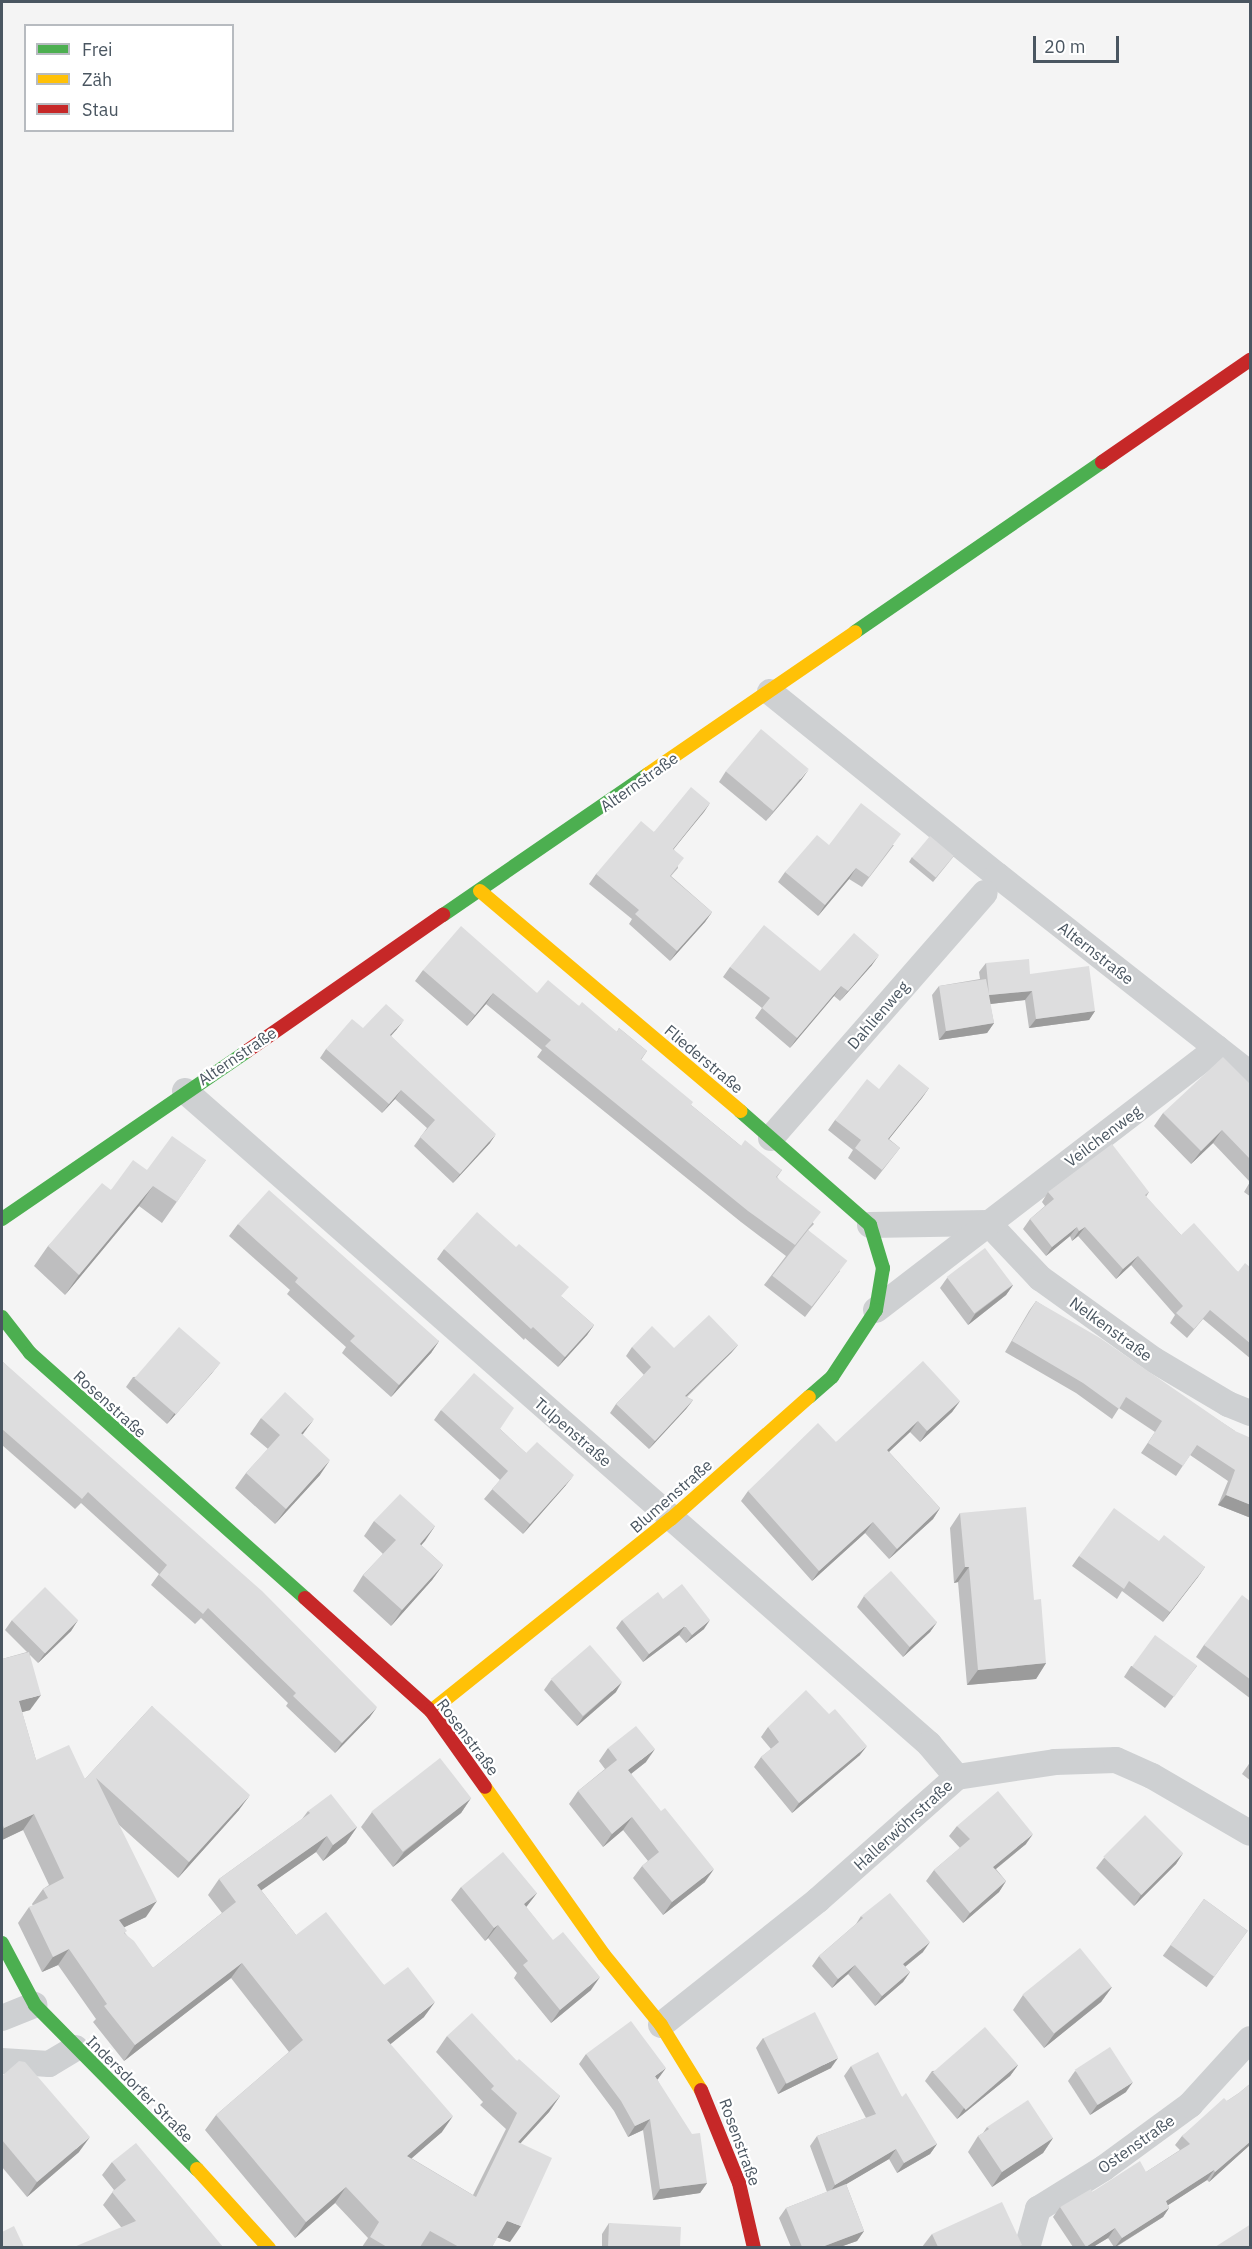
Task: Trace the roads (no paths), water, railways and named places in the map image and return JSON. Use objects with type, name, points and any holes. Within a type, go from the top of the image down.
[{"type":"street","points":[[770,692],[1251,360]]},
{"type":"street","name":"Alternstraße","points":[[2,1219],[185,1091],[770,692],[1251,1074]]},
{"type":"street","name":"Fliederstraße","points":[[480,891],[771,1137],[870,1225]]},
{"type":"street","name":"Dahlienweg","points":[[771,1137],[984,893]]},
{"type":"street","name":"Veilchenweg","points":[[876,1311],[988,1222],[1217,1048]]},
{"type":"street","name":"Tulpenstraße","points":[[185,1091],[929,1744],[957,1777]]},
{"type":"street","points":[[870,1225],[988,1222]]},
{"type":"street","name":"Nelkenstraße","points":[[988,1222],[1050,1285],[1154,1360],[1228,1404],[1251,1413]]},
{"type":"street","name":"Blumenstraße","points":[[431,1711],[671,1519],[832,1377],[876,1311],[883,1268],[870,1225]]},
{"type":"street","name":"Rosenstraße","points":[[2,1317],[30,1353],[47,1369],[431,1711],[604,1955],[661,2025],[706,2098],[740,2183],[754,2247]]},
{"type":"street","name":"Hallerwöhrstraße","points":[[661,2025],[818,1900],[957,1777],[1055,1761],[1116,1760],[1152,1776],[1251,1833]]},
{"type":"street","name":"Indersdorfer Straße","points":[[2,1943],[35,2005],[207,2179],[269,2247]]},
{"type":"street","points":[[2,2018],[35,2005]]},
{"type":"street","name":"Ostenstraße","points":[[1027,2247],[1038,2209],[1104,2168],[1190,2106],[1251,2039]]},
{"type":"street","points":[[2,2061],[49,2064],[76,2048]]}]
